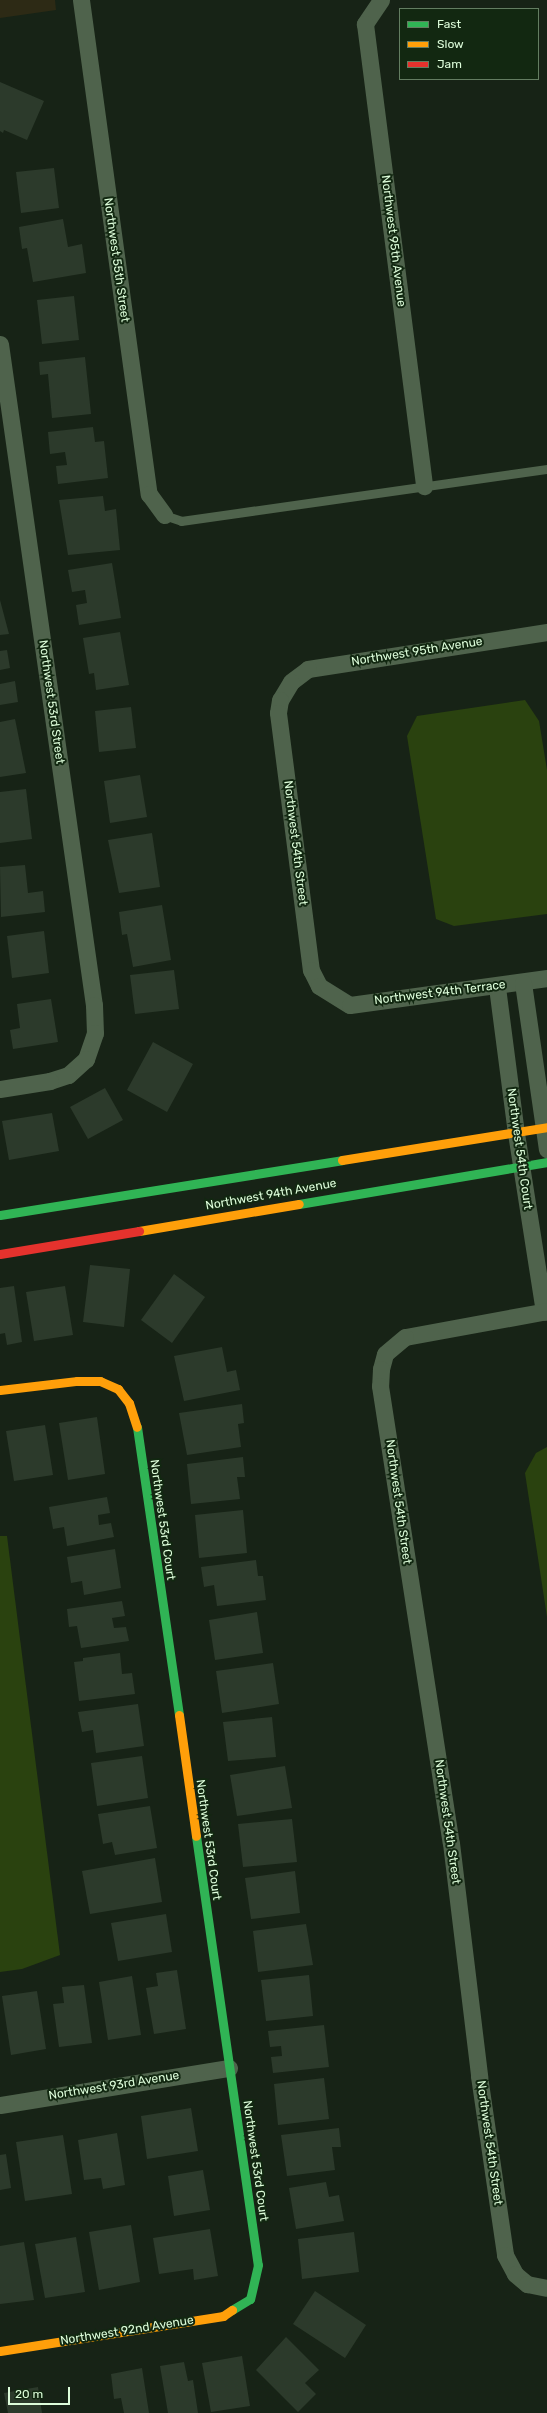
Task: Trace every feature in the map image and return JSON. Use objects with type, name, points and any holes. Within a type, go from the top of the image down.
[{"type":"street","name":"Northwest 55th Street","points":[[81,0],[149,494],[164,515]]},
{"type":"street","name":"Northwest 95th Avenue","points":[[380,0],[365,24],[424,486]]},
{"type":"street","name":"Northwest 53rd Street","points":[[0,344],[94,1005],[95,1033],[86,1059],[68,1075],[50,1081],[0,1089]]},
{"type":"street","name":"Northwest 95th Avenue","points":[[291,682],[308,669],[547,632]]},
{"type":"street","name":"Northwest 54th Street","points":[[291,682],[280,700],[278,713],[311,970],[319,986],[335,998]]},
{"type":"street","name":"Northwest 94th Terrace","points":[[335,998],[350,1004],[497,987],[547,978]]},
{"type":"street","points":[[523,983],[547,1149]]},
{"type":"street","name":"Northwest 54th Court","points":[[497,987],[516,1133],[545,1311]]},
{"type":"street","name":"Northwest 94th Avenue","points":[[0,1214],[545,1128]]},
{"type":"street","name":"Northwest 94th Avenue","points":[[0,1254],[547,1162]]},
{"type":"street","name":"Northwest 54th Street","points":[[545,1311],[419,1332],[394,1344],[385,1354],[380,1369],[380,1386],[451,1843],[479,2076],[505,2255],[515,2274],[528,2284],[547,2288]]},
{"type":"street","name":"Northwest 53rd Court","points":[[0,1390],[84,1381],[100,1381],[118,1389],[129,1404],[137,1425],[258,2265],[250,2299]]},
{"type":"street","name":"Northwest 93rd Avenue","points":[[0,2105],[229,2068]]},
{"type":"street","name":"Northwest 92nd Avenue","points":[[0,2351],[223,2316],[250,2299]]},
{"type":"lane","points":[[164,515],[181,521],[547,469]]},
{"type":"shaded area","points":[[0,0],[55,0],[56,10],[0,18]]},
{"type":"shaded area","points":[[525,700],[539,721],[547,770],[547,914],[454,926],[436,919],[407,736],[417,716]]},
{"type":"shaded area","points":[[547,1447],[547,1617],[525,1473],[536,1453]]},
{"type":"shaded area","points":[[0,1536],[7,1536],[60,1955],[22,1969],[0,1972]]},
{"type":"building","points":[[0,82],[44,101],[27,140],[4,130],[3,133],[0,131]]},
{"type":"building","points":[[54,168],[59,208],[21,213],[16,172]]},
{"type":"building","points":[[63,219],[68,247],[82,244],[86,273],[33,282],[27,248],[22,249],[19,227]]},
{"type":"building","points":[[74,296],[79,340],[42,344],[37,300]]},
{"type":"building","points":[[85,357],[91,414],[52,418],[48,374],[40,375],[39,362]]},
{"type":"building","points":[[93,427],[95,442],[104,441],[108,478],[58,484],[56,466],[67,465],[65,452],[50,454],[48,432]]},
{"type":"building","points":[[103,496],[105,511],[116,509],[120,550],[68,555],[59,500]]},
{"type":"building","points":[[112,563],[121,618],[79,625],[76,605],[87,603],[85,590],[72,592],[68,570]]},
{"type":"building","points":[[0,600],[9,634],[0,635]]},
{"type":"building","points":[[120,632],[129,685],[96,690],[94,673],[89,674],[83,638]]},
{"type":"building","points":[[7,650],[10,668],[0,670],[0,651]]},
{"type":"building","points":[[15,681],[18,702],[0,705],[0,684]]},
{"type":"building","points":[[131,707],[136,748],[99,752],[95,711]]},
{"type":"building","points":[[15,719],[26,773],[0,777],[0,722]]},
{"type":"building","points":[[140,775],[147,817],[110,823],[104,781]]},
{"type":"building","points":[[26,789],[32,839],[0,843],[0,792]]},
{"type":"building","points":[[152,833],[160,887],[119,893],[108,840]]},
{"type":"building","points":[[25,865],[28,893],[43,891],[45,912],[1,917],[0,867]]},
{"type":"building","points":[[162,905],[171,960],[133,967],[127,934],[122,935],[119,912]]},
{"type":"building","points":[[44,931],[49,973],[12,978],[7,936]]},
{"type":"building","points":[[174,970],[179,1009],[135,1014],[130,975]]},
{"type":"building","points":[[51,999],[58,1042],[13,1049],[10,1030],[20,1028],[17,1004]]},
{"type":"building","points":[[153,1042],[193,1064],[167,1112],[127,1090]]},
{"type":"building","points":[[105,1088],[123,1120],[88,1139],[70,1107]]},
{"type":"building","points":[[52,1113],[59,1151],[9,1160],[2,1121]]},
{"type":"building","points":[[90,1265],[130,1269],[124,1327],[83,1322]]},
{"type":"building","points":[[174,1274],[205,1297],[172,1343],[141,1320]]},
{"type":"building","points":[[14,1286],[22,1342],[7,1345],[5,1333],[0,1334],[0,1288]]},
{"type":"building","points":[[65,1286],[73,1335],[34,1341],[26,1292]]},
{"type":"building","points":[[222,1347],[227,1372],[236,1370],[240,1390],[184,1401],[174,1356]]},
{"type":"building","points":[[242,1404],[244,1423],[238,1424],[241,1447],[187,1455],[179,1413]]},
{"type":"building","points":[[97,1417],[105,1474],[68,1480],[59,1423]]},
{"type":"building","points":[[45,1425],[53,1475],[14,1481],[6,1431]]},
{"type":"building","points":[[243,1457],[245,1477],[237,1477],[240,1499],[191,1504],[187,1464]]},
{"type":"building","points":[[107,1497],[110,1513],[98,1515],[99,1525],[111,1523],[114,1537],[67,1546],[64,1527],[53,1529],[49,1507]]},
{"type":"building","points":[[243,1510],[247,1553],[199,1558],[195,1515]]},
{"type":"building","points":[[115,1549],[121,1588],[84,1595],[82,1581],[71,1583],[67,1557]]},
{"type":"building","points":[[256,1560],[258,1576],[263,1576],[266,1600],[217,1606],[214,1585],[204,1587],[201,1567]]},
{"type":"building","points":[[122,1601],[125,1616],[112,1618],[114,1628],[126,1627],[129,1641],[81,1648],[77,1626],[69,1627],[67,1609]]},
{"type":"building","points":[[257,1612],[263,1653],[215,1660],[209,1620]]},
{"type":"building","points":[[120,1653],[122,1674],[132,1673],[135,1694],[79,1701],[74,1662],[83,1661],[83,1658]]},
{"type":"building","points":[[273,1663],[279,1704],[222,1713],[216,1671]]},
{"type":"building","points":[[138,1704],[144,1746],[96,1753],[93,1730],[82,1732],[78,1712]]},
{"type":"building","points":[[272,1717],[276,1757],[228,1761],[223,1722]]},
{"type":"building","points":[[142,1756],[148,1798],[97,1806],[91,1763]]},
{"type":"building","points":[[285,1766],[292,1808],[237,1816],[230,1775]]},
{"type":"building","points":[[150,1806],[157,1848],[115,1855],[112,1842],[103,1844],[98,1814]]},
{"type":"building","points":[[292,1819],[297,1862],[243,1867],[238,1824]]},
{"type":"building","points":[[155,1858],[162,1902],[90,1914],[82,1871]]},
{"type":"building","points":[[295,1871],[300,1913],[251,1919],[245,1878]]},
{"type":"building","points":[[166,1914],[172,1952],[118,1961],[111,1923]]},
{"type":"building","points":[[306,1924],[313,1965],[258,1972],[253,1931]]},
{"type":"building","points":[[177,1970],[186,2029],[154,2034],[146,1988],[158,1986],[156,1973]]},
{"type":"building","points":[[309,1975],[313,2016],[266,2021],[261,1980]]},
{"type":"building","points":[[132,1976],[141,2035],[108,2040],[99,1982]]},
{"type":"building","points":[[84,1985],[92,2043],[59,2047],[53,2004],[64,2003],[62,1987]]},
{"type":"building","points":[[37,1991],[46,2049],[11,2055],[2,1996]]},
{"type":"building","points":[[324,2025],[329,2067],[273,2073],[271,2057],[282,2056],[281,2046],[270,2047],[268,2031]]},
{"type":"building","points":[[324,2078],[329,2119],[278,2125],[274,2084]]},
{"type":"building","points":[[191,2108],[198,2151],[147,2159],[141,2116]]},
{"type":"building","points":[[339,2128],[341,2147],[332,2147],[335,2170],[287,2176],[281,2135]]},
{"type":"building","points":[[117,2133],[125,2185],[103,2189],[101,2178],[84,2180],[78,2140]]},
{"type":"building","points":[[63,2135],[72,2194],[25,2201],[16,2142]]},
{"type":"building","points":[[6,2154],[11,2188],[0,2190],[0,2155]]},
{"type":"building","points":[[203,2170],[210,2210],[174,2216],[168,2176]]},
{"type":"building","points":[[326,2182],[329,2197],[339,2195],[344,2221],[296,2229],[289,2188]]},
{"type":"building","points":[[131,2225],[140,2282],[99,2290],[89,2232]]},
{"type":"building","points":[[210,2229],[218,2276],[194,2280],[193,2269],[159,2274],[153,2238]]},
{"type":"building","points":[[354,2232],[359,2272],[302,2279],[298,2239]]},
{"type":"building","points":[[76,2237],[85,2292],[45,2298],[35,2244]]},
{"type":"building","points":[[24,2242],[34,2300],[0,2304],[0,2246]]},
{"type":"building","points":[[315,2291],[366,2325],[345,2358],[293,2324]]},
{"type":"building","points":[[286,2337],[319,2370],[305,2383],[316,2394],[298,2412],[256,2370]]},
{"type":"building","points":[[242,2356],[250,2406],[211,2412],[202,2363]]},
{"type":"building","points":[[184,2362],[188,2381],[193,2380],[198,2413],[168,2413],[160,2366]]},
{"type":"building","points":[[142,2368],[149,2413],[124,2413],[121,2398],[114,2399],[111,2374]]},
{"type":"building","points":[[38,2387],[42,2413],[8,2413],[4,2393]]},
{"type":"traffic: fast","points":[[0,1215],[342,1160]]},
{"type":"traffic: fast","points":[[299,1204],[547,1162]]},
{"type":"traffic: fast","points":[[137,1427],[179,1715]]},
{"type":"traffic: fast","points":[[196,1836],[258,2265],[250,2299],[232,2310]]},
{"type":"traffic: slow","points":[[342,1160],[547,1127]]},
{"type":"traffic: slow","points":[[139,1231],[299,1204]]},
{"type":"traffic: slow","points":[[0,1390],[77,1381],[100,1381],[118,1389],[129,1403],[137,1427]]},
{"type":"traffic: slow","points":[[179,1715],[196,1836]]},
{"type":"traffic: slow","points":[[0,2351],[223,2316],[232,2310]]},
{"type":"traffic: jam","points":[[0,1254],[139,1231]]}]
